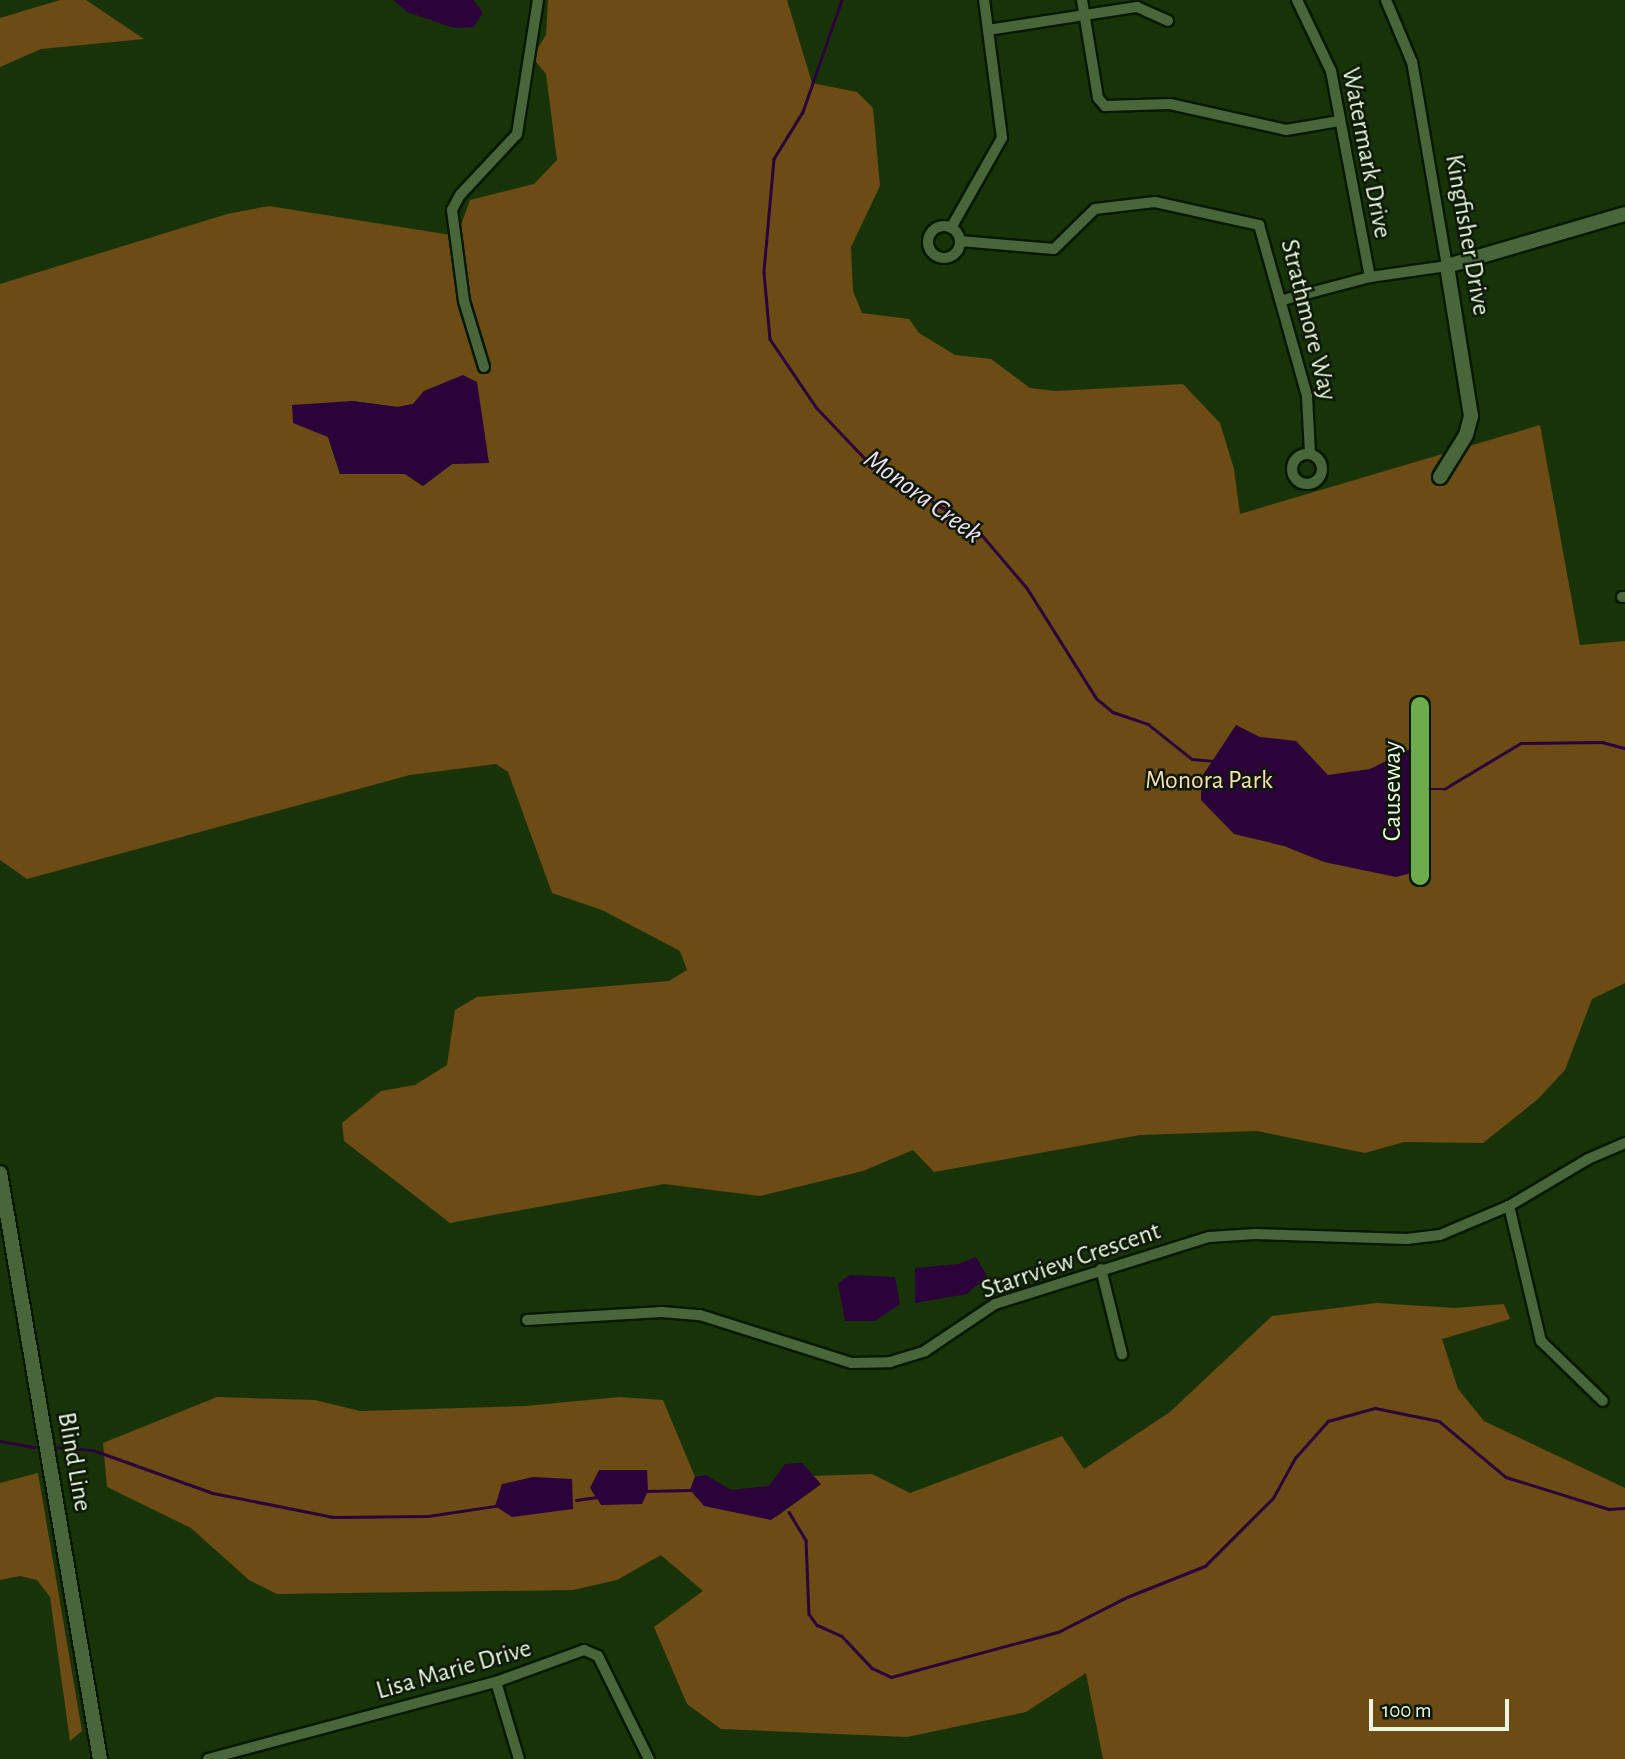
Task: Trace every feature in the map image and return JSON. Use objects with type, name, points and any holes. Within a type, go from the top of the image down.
[{"type":"highway","name":"Causeway","points":[[1420,706],[1420,876]]},
{"type":"street","points":[[484,367],[465,304],[452,210],[460,195],[517,134],[538,0]]},
{"type":"street","name":"Strathmore Way","points":[[984,0],[1002,138],[951,228],[941,226],[931,232],[931,251],[949,257],[960,241],[1054,249],[1098,208],[1165,204],[1259,225],[1283,300],[1307,396],[1310,453]]},
{"type":"street","points":[[1082,0],[1098,98],[1105,106],[1170,104],[1286,130],[1339,121]]},
{"type":"street","name":"Watermark Drive","points":[[1297,0],[1331,72],[1370,277]]},
{"type":"street","name":"Kingfisher Drive","points":[[1386,0],[1412,62],[1471,416],[1466,435],[1440,477]]},
{"type":"street","points":[[988,30],[1142,7],[1168,21]]},
{"type":"street","points":[[1283,300],[1370,277],[1447,265],[1625,214]]},
{"type":"street","points":[[951,228],[960,241]]},
{"type":"street","name":"Starrview Crescent","points":[[527,1320],[662,1312],[700,1315],[851,1363],[890,1362],[925,1351],[995,1304],[1101,1269],[1226,1234],[1426,1237],[1469,1225],[1509,1206],[1588,1159],[1625,1143]]},
{"type":"street","name":"Blind Line","points":[[0,1173],[100,1759]]},
{"type":"street","points":[[1509,1206],[1541,1341],[1602,1401]]},
{"type":"street","points":[[1101,1269],[1122,1354]]},
{"type":"street","name":"Lisa Marie Drive","points":[[208,1759],[496,1682],[584,1650],[593,1653],[649,1759]]},
{"type":"street","points":[[496,1682],[519,1759]]},
{"type":"green space","points":[[60,0],[86,0],[144,39],[41,49],[0,67],[0,18]]},
{"type":"green space","name":"Monora Park","points":[[548,0],[787,0],[812,83],[857,92],[873,108],[880,186],[851,247],[853,291],[862,313],[909,319],[919,333],[955,355],[991,359],[1030,388],[1056,391],[1183,384],[1220,423],[1234,469],[1240,514],[1540,425],[1580,645],[1625,641],[1625,983],[1592,999],[1565,1070],[1537,1100],[1483,1143],[1404,1142],[1365,1153],[1257,1131],[1140,1135],[934,1172],[913,1150],[863,1171],[760,1196],[664,1184],[450,1223],[344,1141],[342,1123],[381,1091],[415,1085],[447,1065],[455,1010],[477,997],[669,981],[687,970],[680,951],[602,910],[552,893],[508,772],[496,764],[410,775],[27,879],[0,860],[0,284],[227,214],[269,206],[457,236],[470,200],[534,184],[557,160],[546,74],[532,57],[546,35]],"holes":[[[424,391],[489,462],[452,464],[423,486],[405,474],[340,474],[328,437],[352,401],[397,407],[413,404]]]},
{"type":"green space","points":[[1377,1303],[1455,1308],[1504,1304],[1510,1319],[1442,1339],[1458,1389],[1484,1421],[1625,1488],[1625,1759],[1103,1759],[1086,1673],[1026,1712],[907,1737],[721,1729],[687,1704],[654,1627],[703,1591],[661,1555],[617,1580],[573,1590],[277,1594],[249,1580],[191,1528],[107,1487],[103,1443],[217,1397],[315,1400],[360,1411],[526,1406],[619,1397],[663,1400],[695,1477],[690,1490],[776,1517],[820,1485],[811,1476],[872,1474],[910,1493],[1062,1436],[1084,1469],[1170,1412],[1272,1316]]},
{"type":"green space","points":[[38,1473],[82,1731],[70,1741],[50,1597],[37,1580],[20,1576],[0,1580],[0,1483]]},
{"type":"shaded area","points":[[393,0],[473,0],[483,12],[474,27],[454,28],[407,12]]},
{"type":"shaded area","points":[[463,375],[477,382],[489,463],[452,464],[423,486],[405,474],[340,474],[328,437],[293,423],[292,405],[352,401],[398,407],[413,404],[424,391]]},
{"type":"shaded area","points":[[1236,725],[1260,737],[1296,741],[1328,775],[1370,769],[1414,747],[1415,872],[1396,877],[1324,862],[1284,846],[1234,834],[1201,800],[1201,778]]},
{"type":"shaded area","points":[[976,1257],[987,1276],[967,1294],[915,1303],[915,1268],[959,1264]]},
{"type":"shaded area","points":[[850,1275],[895,1277],[900,1304],[875,1321],[845,1321],[838,1283]]},
{"type":"shaded area","points":[[802,1463],[821,1484],[771,1520],[704,1506],[690,1490],[695,1477],[706,1475],[731,1490],[769,1486],[785,1464]]},
{"type":"shaded area","points":[[599,1470],[647,1470],[648,1491],[642,1504],[601,1505],[590,1488]]},
{"type":"shaded area","points":[[533,1477],[572,1479],[573,1509],[512,1517],[495,1506],[502,1484]]},
{"type":"waterway","name":"Monora Creek","points":[[842,0],[803,112],[774,159],[764,272],[770,339],[816,407],[870,464],[976,528],[1027,588],[1097,699],[1113,712],[1148,724],[1192,759],[1213,761]]},
{"type":"waterway","name":"Monora Creek","points":[[1426,789],[1444,789],[1521,743],[1602,742],[1625,748]]},
{"type":"waterway","points":[[789,1512],[806,1540],[809,1614],[817,1625],[842,1636],[872,1668],[891,1677],[1058,1632],[1127,1597],[1205,1566],[1273,1498],[1295,1458],[1328,1421],[1375,1408],[1439,1421],[1506,1477],[1609,1509],[1625,1508]]},
{"type":"waterway","points":[[0,1441],[34,1447]]},
{"type":"waterway","points":[[55,1447],[93,1450],[213,1493],[333,1517],[428,1516],[495,1506]]},
{"type":"waterway","points":[[645,1491],[690,1490]]},
{"type":"waterway","points":[[576,1500],[597,1497]]}]
